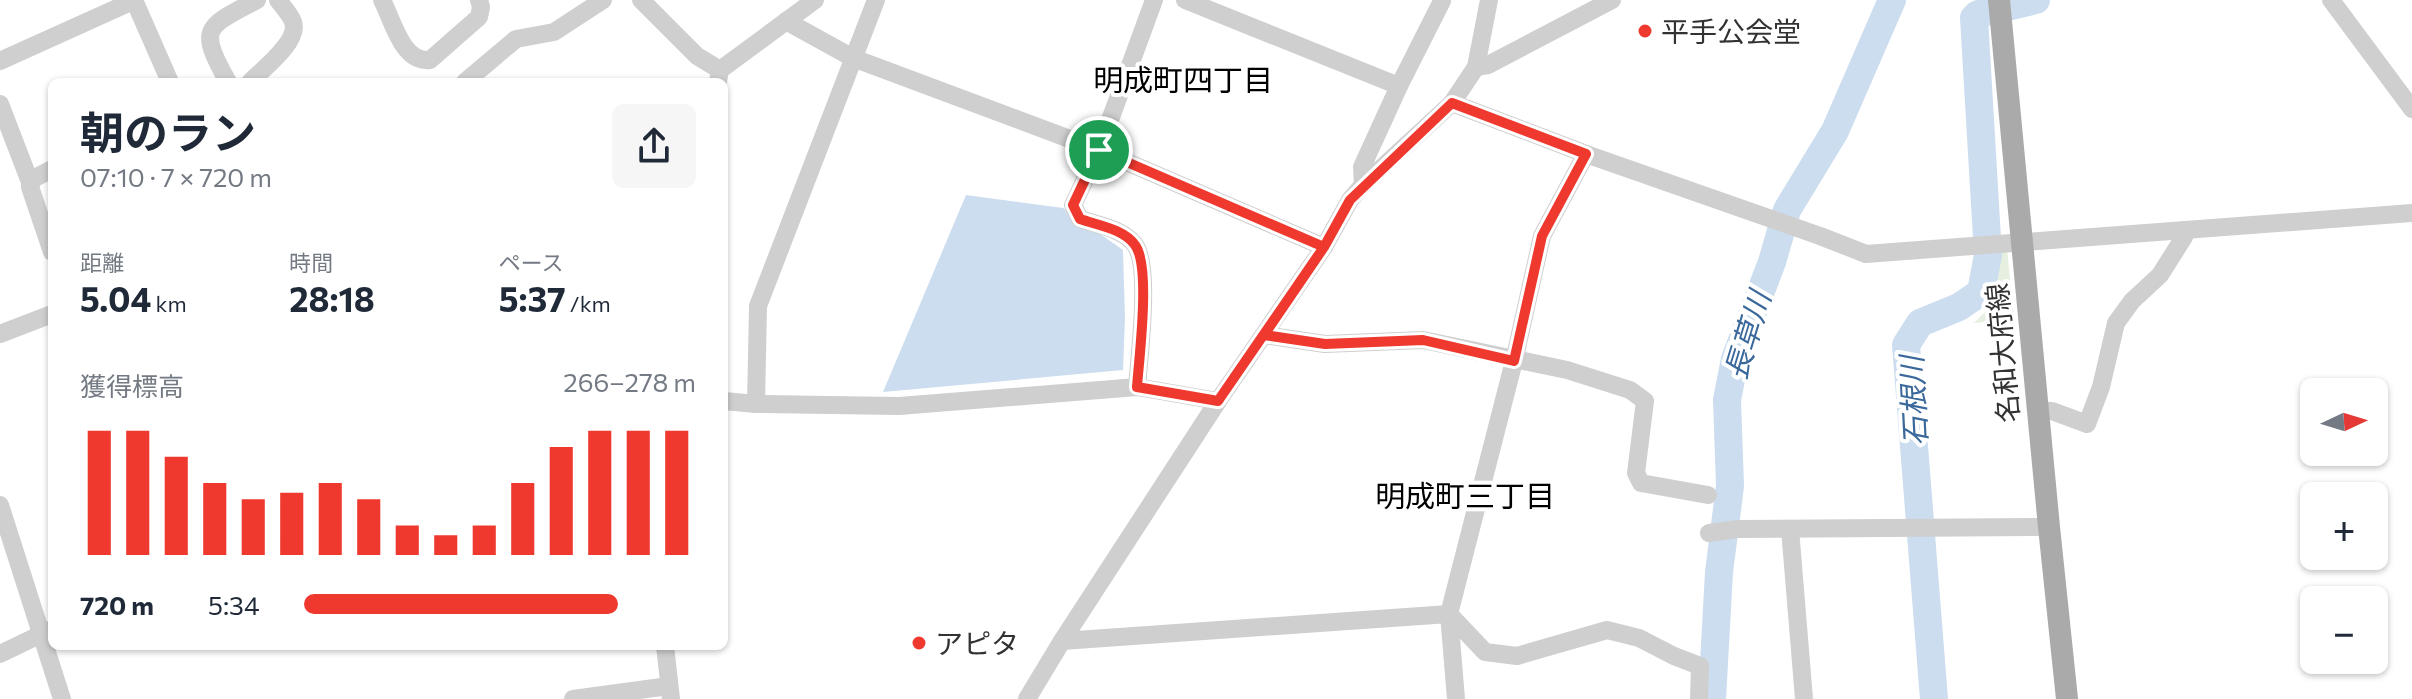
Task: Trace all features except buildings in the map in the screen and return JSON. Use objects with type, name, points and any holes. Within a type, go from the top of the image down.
[{"type":"main road","name":"名和大府線","points":[[1999,0],[2067,699]]},
{"type":"street","points":[[0,61],[134,0],[168,78]]},
{"type":"street","points":[[226,78],[209,41],[210,31],[218,21],[257,0]]},
{"type":"street","points":[[254,78],[289,43],[294,33],[294,23],[278,0]]},
{"type":"street","points":[[382,0],[407,51],[421,61],[430,60],[479,17],[479,0]]},
{"type":"street","points":[[470,78],[516,39],[554,32],[603,0]]},
{"type":"street","points":[[641,0],[719,76],[815,0]]},
{"type":"street","points":[[756,404],[758,306],[876,0]]},
{"type":"street","points":[[1137,387],[1143,296],[1140,257],[1135,244],[1118,232],[1080,219],[1073,205],[1099,150],[1154,0]]},
{"type":"street","points":[[1185,0],[1399,86]]},
{"type":"street","points":[[1027,699],[1218,401],[1324,247],[1350,200],[1452,103],[1476,67],[1489,0]]},
{"type":"street","points":[[1476,67],[1488,65],[1612,0]]},
{"type":"street","points":[[2331,0],[2412,109]]},
{"type":"street","points":[[1363,185],[1362,167],[1442,1]]},
{"type":"street","points":[[786,21],[853,58],[1099,150],[1324,247]]},
{"type":"street","points":[[1452,103],[1866,254],[2412,213]]},
{"type":"street","points":[[0,104],[30,182],[30,192],[48,241]]},
{"type":"street","points":[[1456,699],[1449,614],[1514,361],[1542,236],[1586,154]]},
{"type":"street","points":[[30,182],[48,171]]},
{"type":"street","points":[[2038,411],[2052,411],[2087,424],[2101,387],[2116,323],[2132,301],[2160,275],[2184,237],[2184,230]]},
{"type":"street","points":[[0,334],[48,316]]},
{"type":"street","points":[[1264,335],[1325,344],[1423,340],[1567,370],[1630,390],[1645,401],[1636,473],[1641,483],[1708,495]]},
{"type":"street","points":[[728,401],[899,406],[1137,387],[1218,401]]},
{"type":"street","points":[[0,505],[46,632],[0,654]]},
{"type":"street","points":[[1709,533],[1738,529],[2049,527]]},
{"type":"street","points":[[1790,529],[1804,699]]},
{"type":"street","points":[[1062,641],[1449,614]]},
{"type":"street","points":[[1449,614],[1485,652],[1517,656],[1607,630],[1639,638],[1700,666],[1699,699]]},
{"type":"street","points":[[50,650],[62,699]]},
{"type":"street","points":[[573,699],[670,692],[665,650]]},
{"type":"green space","points":[[2007,249],[2014,319],[1974,323],[1990,307],[1996,271],[1994,251]]},
{"type":"water","points":[[966,195],[1063,208],[1123,250],[1123,370],[883,392]]},
{"type":"waterway","name":"長草川","points":[[1712,699],[1719,572],[1730,486],[1727,400],[1735,359],[1772,262],[1787,210],[1835,131],[1892,0]]},
{"type":"waterway","name":"石根川","points":[[1934,699],[1906,345],[1920,323],[1959,307],[1981,292],[1988,255],[1974,18],[1978,14],[2036,0]]},
{"type":"place","name":"平手公会堂","points":[[1645,31]]},
{"type":"place","name":"アピタ","points":[[919,643]]},
{"type":"district","name":"明成町四丁目","points":[[1183,78]]},
{"type":"district","name":"明成町三丁目","points":[[1465,494]]},
{"type":"route","points":[[1099,150],[1073,205],[1080,219],[1118,232],[1135,244],[1140,257],[1143,296],[1137,387],[1218,401],[1324,247],[1350,200],[1452,103],[1586,154],[1542,236],[1514,361],[1423,340],[1325,344],[1264,335],[1324,247],[1099,150]]}]
